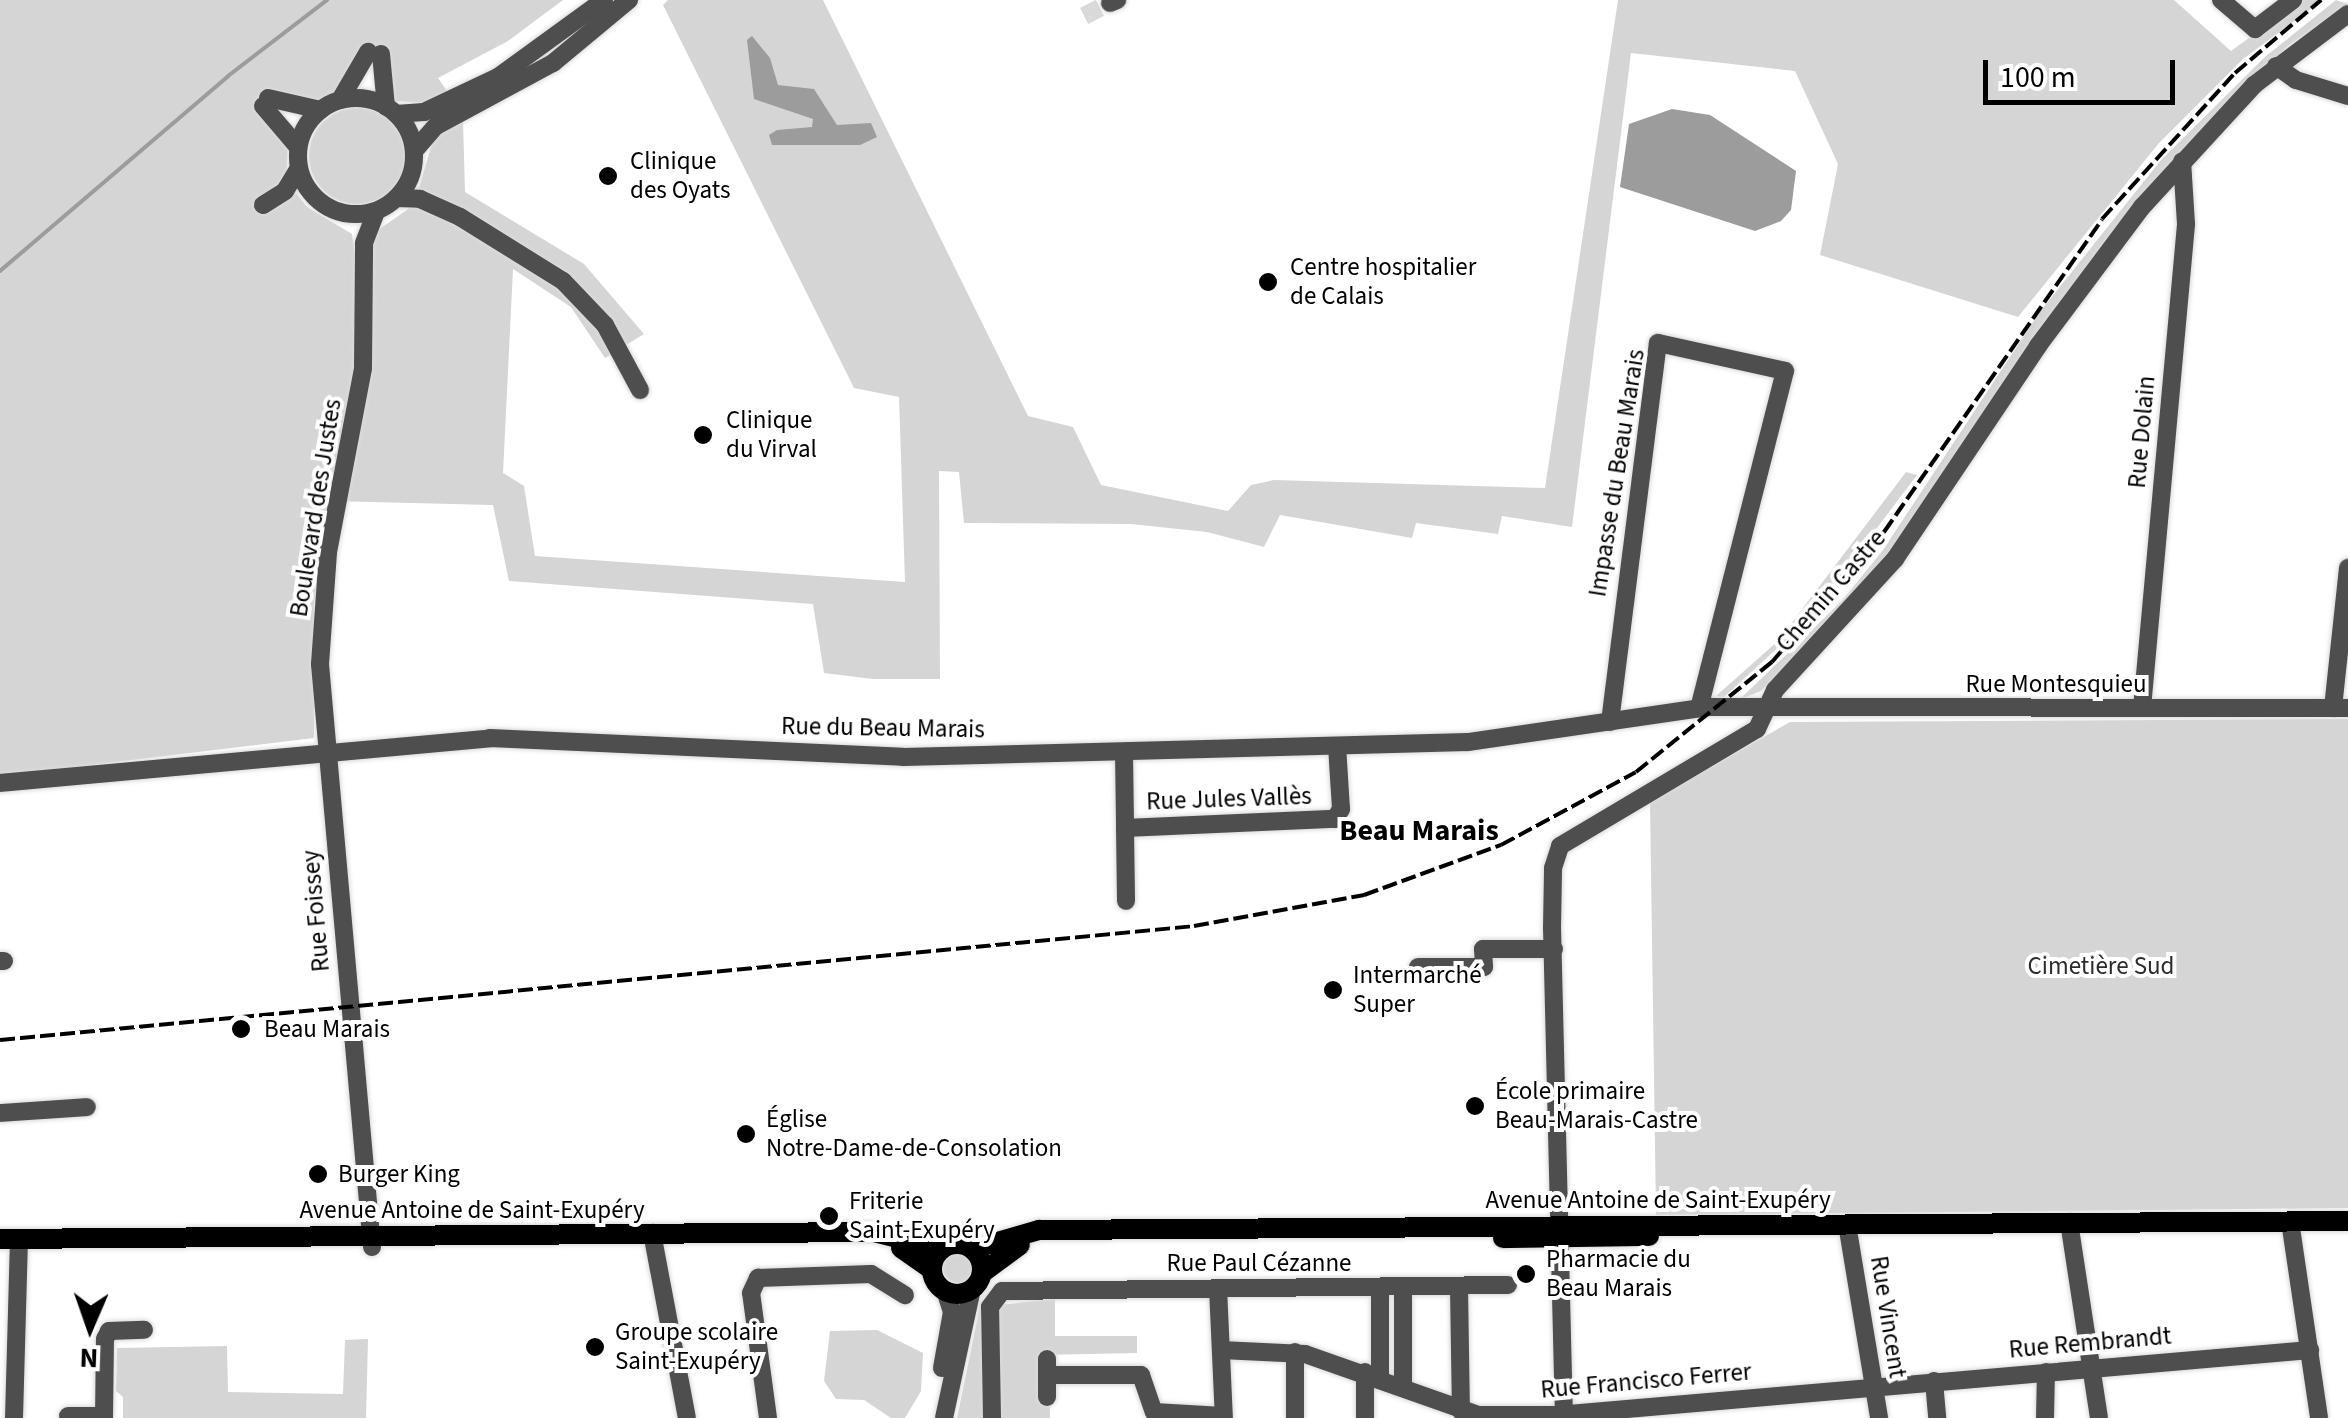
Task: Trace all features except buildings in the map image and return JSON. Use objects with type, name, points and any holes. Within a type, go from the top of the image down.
[{"type":"main road","name":"Avenue Antoine de Saint-Exupéry","points":[[977,1281],[1006,1252],[1042,1241],[2291,1225],[2348,1220]]},
{"type":"main road","name":"Avenue Antoine de Saint-Exupéry","points":[[2291,1225],[2348,1229]]},
{"type":"main road","name":"Avenue Antoine de Saint-Exupéry","points":[[973,1249],[1039,1230],[1560,1234]]},
{"type":"main road","name":"Avenue Antoine de Saint-Exupéry","points":[[9,1244],[874,1232],[942,1249]]},
{"type":"main road","name":"Avenue Antoine de Saint-Exupéry","points":[[653,1238],[882,1242],[914,1254],[932,1270]]},
{"type":"main road","points":[[957,1244],[973,1249],[977,1281],[945,1291],[932,1270],[942,1249],[957,1244]]},
{"type":"street","points":[[340,100],[424,112],[498,77],[604,0]]},
{"type":"street","points":[[321,110],[266,102],[298,148],[299,168],[314,196],[334,210],[376,211],[396,198],[413,160],[436,126],[554,63],[629,0]]},
{"type":"street","points":[[2221,0],[2255,29],[2293,0]]},
{"type":"street","name":"Chemin Castre","points":[[1564,1416],[1553,868],[1560,846],[1757,729],[1775,690],[1885,572],[2085,279],[2182,161],[2276,66],[2348,14]]},
{"type":"street","points":[[298,148],[321,110],[340,100],[374,53],[391,110],[427,193],[581,297],[613,337],[640,390]]},
{"type":"street","points":[[2276,66],[2296,80],[2348,96]]},
{"type":"street","name":"Rue Dolain","points":[[2142,708],[2186,224],[2182,161]]},
{"type":"street","points":[[299,168],[285,190],[263,205],[314,196]]},
{"type":"street","points":[[396,198],[420,199],[460,217]]},
{"type":"street","name":"Boulevard des Justes","points":[[334,210],[356,235],[364,274]]},
{"type":"street","name":"Boulevard des Justes","points":[[326,750],[321,615],[363,368],[366,236],[376,211]]},
{"type":"street","name":"Impasse du Beau Marais","points":[[1610,722],[1658,343],[1785,371],[1698,708]]},
{"type":"street","points":[[2340,708],[2348,568]]},
{"type":"street","name":"Rue du Beau Marais","points":[[0,784],[326,750],[508,738],[881,757],[1124,752],[1483,741],[1698,708],[1765,710]]},
{"type":"street","name":"Rue Montesquieu","points":[[1765,710],[2340,708]]},
{"type":"street","name":"Rue Jules Vallès","points":[[1124,752],[1125,828],[1335,820],[1340,809],[1337,746]]},
{"type":"street","name":"Rue Foissey","points":[[326,750],[372,1241]]},
{"type":"street","points":[[1125,828],[1126,902]]},
{"type":"street","points":[[1418,967],[1484,966],[1483,949],[1554,949]]},
{"type":"street","points":[[0,1113],[87,1106]]},
{"type":"street","points":[[2291,1225],[2320,1418]]},
{"type":"street","points":[[2069,1227],[2099,1418]]},
{"type":"street","name":"Rue Vincent","points":[[1848,1229],[1879,1418]]},
{"type":"street","points":[[653,1238],[688,1418]]},
{"type":"street","points":[[9,1244],[8,1389],[14,1418]]},
{"type":"street","points":[[768,1418],[751,1293],[758,1278],[871,1274],[905,1295]]},
{"type":"street","points":[[944,1418],[977,1281]]},
{"type":"street","name":"Rue Paul Cézanne","points":[[992,1418],[992,1299],[1011,1289],[1508,1285]]},
{"type":"street","points":[[1365,1418],[1373,1375],[1380,1287]]},
{"type":"street","points":[[1403,1287],[1403,1388]]},
{"type":"street","points":[[1460,1287],[1461,1411]]},
{"type":"street","points":[[1047,1397],[1047,1367],[1140,1375],[1154,1412],[1224,1417],[1218,1288]]},
{"type":"street","points":[[932,1418],[952,1312],[945,1291]]},
{"type":"street","points":[[68,1416],[104,1417],[106,1339],[110,1331],[144,1330]]},
{"type":"street","name":"Rue Francisco Ferrer","points":[[1220,1350],[1295,1352],[1373,1375],[1461,1411],[1564,1416],[1874,1386]]},
{"type":"street","name":"Rue Rembrandt","points":[[1874,1386],[2310,1350]]},
{"type":"street","points":[[1295,1352],[1295,1418]]},
{"type":"street","points":[[2045,1418],[2046,1372]]},
{"type":"street","points":[[1934,1381],[1937,1418]]},
{"type":"street","points":[[1422,1418],[1425,1396]]},
{"type":"street","points":[[1758,1397],[1760,1418]]},
{"type":"green space","points":[[0,0],[563,0],[508,41],[438,78],[449,94],[431,103],[394,101],[389,49],[363,46],[342,88],[317,102],[269,89],[257,109],[288,143],[286,180],[307,207],[352,234],[357,267],[375,232],[414,205],[435,133],[463,121],[465,192],[584,264],[644,334],[605,358],[571,307],[513,269],[503,473],[524,486],[535,556],[905,582],[899,397],[854,388],[663,5],[668,0],[823,0],[1028,416],[1073,427],[1101,485],[1228,511],[1251,485],[1274,480],[1545,488],[1618,0],[2174,0],[2231,51],[2301,0],[2323,0],[2243,59],[2159,143],[2018,317],[1820,255],[1838,164],[1795,71],[1631,53],[1572,527],[1502,516],[1498,534],[1416,523],[1412,538],[1280,515],[1264,547],[1207,532],[1131,524],[964,523],[959,472],[939,471],[940,679],[873,679],[824,673],[813,604],[509,581],[493,505],[331,501],[314,604],[314,738],[0,776]]},
{"type":"green space","points":[[2336,0],[2348,4],[2289,45],[2229,102],[2102,244],[1880,567],[1761,691],[1739,700],[1842,601],[1883,550],[2039,313],[2161,160],[2266,56]]},
{"type":"green space","points":[[357,108],[375,111],[391,122],[402,138],[402,174],[391,190],[375,201],[357,204],[339,201],[323,190],[312,174],[309,156],[312,138],[323,122],[339,111]]},
{"type":"green space","points":[[1906,472],[1917,475],[1806,622],[1723,698],[1716,696],[1778,641]]},
{"type":"green space","name":"Cimetière Sud","points":[[2348,719],[2348,1208],[1656,1215],[1650,802],[1790,722]]},
{"type":"green space","points":[[958,1253],[969,1257],[973,1268],[969,1279],[958,1283],[947,1279],[943,1268],[947,1257]]},
{"type":"green space","points":[[1055,1299],[1055,1336],[1137,1336],[1137,1353],[1040,1355],[1039,1401],[1050,1403],[1050,1418],[999,1418],[998,1305]]},
{"type":"green space","points":[[981,1301],[987,1302],[987,1418],[957,1418]]},
{"type":"green space","points":[[877,1330],[923,1353],[921,1391],[905,1418],[891,1418],[864,1400],[836,1399],[824,1381],[830,1331]]},
{"type":"green space","points":[[368,1339],[366,1418],[123,1418],[123,1397],[116,1391],[117,1348],[227,1346],[228,1392],[343,1394],[345,1340]]},
{"type":"shaded area","points":[[752,36],[770,58],[778,85],[814,89],[837,125],[871,123],[877,137],[860,145],[772,145],[769,135],[777,130],[812,127],[813,119],[754,99],[747,40]]},
{"type":"shaded area","points":[[1672,109],[1710,115],[1796,171],[1791,210],[1781,221],[1755,231],[1620,187],[1629,124]]},
{"type":"waterway","points":[[0,271],[228,76],[327,0]]},
{"type":"tunnel","points":[[1084,16],[1110,3]]},
{"type":"railway","points":[[0,1040],[1194,926],[1364,895],[1501,845],[1636,772],[1772,662],[1884,532],[2102,219],[2235,73],[2321,0]]},
{"type":"place","name":"Clinique des Oyats","points":[[608,176]]},
{"type":"place","name":"Centre hospitalier de Calais","points":[[1268,282]]},
{"type":"place","name":"Clinique du Virval","points":[[703,435]]},
{"type":"place","name":"Intermarché Super","points":[[1333,990]]},
{"type":"place","name":"Beau Marais","points":[[241,1029]]},
{"type":"place","name":"École primaire Beau-Marais-Castre","points":[[1475,1106]]},
{"type":"place","name":"Église Notre-Dame-de-Consolation","points":[[746,1134]]},
{"type":"place","name":"Burger King","points":[[318,1174]]},
{"type":"place","name":"Friterie Saint-Exupéry","points":[[829,1216]]},
{"type":"place","name":"Pharmacie du Beau Marais","points":[[1526,1274]]},
{"type":"place","name":"Groupe scolaire Saint-Exupéry","points":[[595,1347]]},
{"type":"district","name":"Beau Marais","points":[[1419,831]]}]
